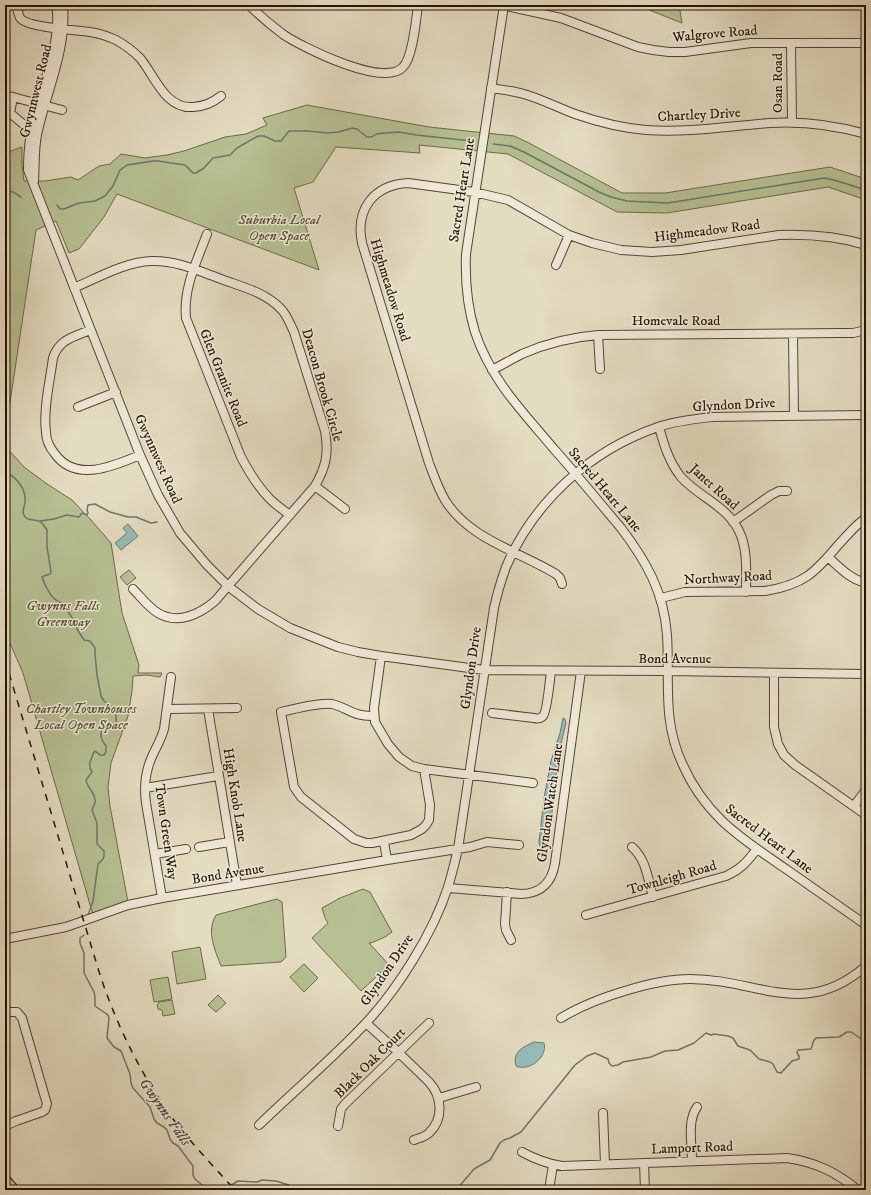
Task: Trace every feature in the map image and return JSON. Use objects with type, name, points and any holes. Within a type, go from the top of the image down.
[{"type":"main road","points":[[5,1180],[14,1190]]},
{"type":"street","points":[[24,5],[17,8],[20,19],[23,21],[60,29],[100,34],[130,49],[140,59],[166,95],[180,105],[191,107],[203,106],[212,103],[221,96]]},
{"type":"street","name":"Gwynnwest Road","points":[[56,5],[60,29],[58,59],[35,127],[33,184],[140,455],[158,495],[180,533],[207,565],[228,586],[258,609],[302,634],[338,647],[358,652],[484,670]]},
{"type":"street","name":"Gwynnwest Road","points":[[60,29],[64,17],[62,5]]},
{"type":"street","points":[[249,5],[266,21],[301,45],[342,63],[381,74],[397,72],[406,62],[410,54],[418,5]]},
{"type":"street","name":"Walgrove Road","points":[[503,5],[561,18],[625,43],[653,50],[669,52],[685,52],[751,43],[866,43]]},
{"type":"street","name":"Sacred Heart Lane","points":[[503,5],[466,254],[465,274],[467,294],[475,330],[481,347],[492,370],[513,401],[636,547],[650,572],[661,598],[667,634],[667,697],[670,724],[679,755],[689,778],[701,797],[715,815],[733,831],[866,925]]},
{"type":"street","name":"Osan Road","points":[[791,43],[792,122]]},
{"type":"street","name":"Chartley Drive","points":[[491,88],[526,95],[576,114],[609,124],[644,130],[684,131],[792,122],[816,123],[866,134]]},
{"type":"street","points":[[35,127],[23,124],[10,113],[9,96],[62,110]]},
{"type":"street","name":"Highmeadow Road","points":[[562,584],[560,578],[556,574],[490,540],[469,527],[452,510],[439,489],[427,455],[362,243],[360,225],[362,214],[369,200],[390,186],[399,183],[474,192],[508,200],[569,235],[607,247],[629,251],[647,252],[681,250],[794,234],[838,237],[866,245]]},
{"type":"street","name":"Glen Granite Road","points":[[207,234],[187,288],[186,314],[189,327],[241,457],[249,472],[270,498],[290,515]]},
{"type":"street","points":[[556,265],[569,235]]},
{"type":"street","name":"Deacon Brook Circle","points":[[74,288],[121,268],[150,261],[176,264],[194,269],[264,296],[281,309],[294,332],[325,431],[327,453],[322,474],[315,486],[215,601],[201,612],[193,616],[170,618],[158,613],[133,589]]},
{"type":"street","points":[[90,330],[63,342],[55,352],[46,410],[45,426],[47,439],[58,459],[64,464],[77,469],[90,470],[108,467],[140,455]]},
{"type":"street","name":"Homevale Road","points":[[492,370],[522,354],[535,349],[582,336],[852,333],[866,330]]},
{"type":"street","points":[[793,334],[794,415]]},
{"type":"street","points":[[598,335],[600,369]]},
{"type":"street","points":[[78,407],[116,392]]},
{"type":"street","name":"Glyndon Drive","points":[[259,1125],[366,1024],[411,963],[428,932],[448,888],[458,849],[494,608],[502,580],[514,552],[525,531],[540,509],[558,489],[575,474],[607,450],[659,427],[693,419],[712,417],[866,415]]},
{"type":"street","name":"Janet Road","points":[[659,427],[668,455],[678,473],[691,486],[726,514],[739,531],[744,550],[746,592]]},
{"type":"street","points":[[315,486],[345,509]]},
{"type":"street","points":[[733,522],[771,495],[779,491],[787,491]]},
{"type":"street","name":"Northway Road","points":[[661,598],[685,592],[746,592],[776,590],[795,583],[812,574],[852,530],[866,518]]},
{"type":"street","points":[[828,557],[852,578],[866,583]]},
{"type":"street","points":[[381,656],[374,716],[377,727],[388,744],[403,761],[412,766],[424,769],[533,783]]},
{"type":"street","name":"Bond Avenue","points":[[484,670],[866,674]]},
{"type":"street","points":[[492,713],[538,719],[542,717],[546,710],[551,671]]},
{"type":"street","name":"Glyndon Watch Lane","points":[[448,888],[522,894],[537,891],[547,883],[551,877],[554,871],[581,671]]},
{"type":"street","points":[[774,673],[774,727],[776,737],[784,755],[795,765],[866,815]]},
{"type":"street","name":"Town Green Way","points":[[162,898],[146,804],[145,788],[148,766],[162,737],[171,677]]},
{"type":"street","points":[[374,716],[360,715],[328,704],[281,712],[294,787],[301,797],[354,840],[366,843],[384,842],[411,835],[426,825],[429,820],[430,805],[424,769]]},
{"type":"street","points":[[167,709],[237,708]]},
{"type":"street","name":"High Knob Lane","points":[[208,709],[237,885]]},
{"type":"street","points":[[145,788],[218,776]]},
{"type":"street","points":[[854,806],[866,790]]},
{"type":"street","points":[[199,847],[229,842]]},
{"type":"street","points":[[384,842],[387,860]]},
{"type":"street","name":"Bond Avenue","points":[[5,939],[66,928],[122,907],[143,901],[387,860],[470,848],[487,842],[519,845]]},
{"type":"street","points":[[632,846],[642,858],[653,897]]},
{"type":"street","points":[[155,854],[186,849]]},
{"type":"street","name":"Townleigh Road","points":[[586,915],[726,876],[735,872],[746,864],[757,849]]},
{"type":"street","points":[[507,892],[505,924],[511,940]]},
{"type":"street","points":[[561,1018],[574,1010],[604,998],[662,981],[707,980],[779,993],[801,994],[813,993],[838,986],[866,966]]},
{"type":"street","points":[[5,1013],[17,1012],[22,1018],[47,1104],[42,1112],[5,1126]]},
{"type":"street","name":"Black Oak Court","points":[[338,1126],[341,1109],[345,1104],[429,1023]]},
{"type":"street","points":[[366,1024],[433,1086],[439,1098],[439,1111],[436,1124],[429,1133],[414,1140]]},
{"type":"street","points":[[439,1098],[476,1087]]},
{"type":"street","points":[[692,1160],[691,1123],[697,1107]]},
{"type":"street","points":[[602,1113],[605,1164]]},
{"type":"street","name":"Lamport Road","points":[[522,1152],[553,1165],[571,1166],[692,1160],[787,1158],[814,1164],[837,1174],[858,1190]]},
{"type":"street","points":[[644,1163],[645,1190]]},
{"type":"street","points":[[549,1190],[553,1165]]},
{"type":"green space","points":[[637,5],[679,5],[682,23]]},
{"type":"green space","name":"Gwynns Falls Greenway","points":[[307,105],[429,127],[514,136],[622,193],[665,193],[830,167],[866,179],[866,200],[828,187],[667,213],[617,212],[508,154],[419,145],[420,153],[336,147],[313,182],[294,188],[319,270],[117,194],[104,217],[79,249],[69,253],[56,221],[36,230],[9,409],[5,446],[5,153],[22,147],[24,181],[45,181],[71,177],[78,180],[99,166],[110,164],[121,154],[145,158],[184,151],[225,137],[246,134],[267,125],[263,118]]},
{"type":"green space","name":"Chartley Townhouses Local Open Space","points":[[5,446],[24,467],[72,500],[111,543],[122,613],[139,665],[138,673],[162,673],[160,677],[146,675],[133,676],[128,716],[111,763],[108,787],[110,806],[128,902],[93,915],[23,673],[5,632]]},
{"type":"green space","points":[[129,570],[136,578],[127,585],[120,577]]},
{"type":"green space","points":[[363,889],[370,892],[392,932],[385,937],[369,943],[389,965],[361,991],[312,938],[328,923],[322,908],[340,898]]},
{"type":"green space","points":[[277,899],[282,902],[286,957],[281,962],[221,966],[212,941],[213,921],[216,915]]},
{"type":"green space","points":[[200,947],[206,979],[177,984],[172,952]]},
{"type":"green space","points":[[304,964],[318,978],[304,992],[290,977]]},
{"type":"green space","points":[[168,977],[172,999],[154,1002],[150,980]]},
{"type":"green space","points":[[218,995],[226,1003],[216,1012],[208,1005]]},
{"type":"green space","points":[[172,1000],[175,1014],[163,1016],[162,1010],[158,1009],[157,1005],[159,1002]]},
{"type":"water","points":[[128,524],[138,536],[121,550],[115,543],[127,533],[123,528]]},
{"type":"water","points":[[563,718],[565,719],[566,723],[559,752],[549,838],[547,845],[543,847],[540,846],[539,842],[544,798],[551,761]]},
{"type":"water","points":[[534,1042],[544,1043],[543,1053],[540,1058],[532,1065],[526,1067],[516,1066],[515,1061],[519,1051]]},
{"type":"waterway","points":[[57,205],[60,209],[64,209],[79,203],[95,201],[105,196],[113,186],[120,170],[127,165],[158,161],[185,165],[193,173],[196,173],[204,168],[213,158],[230,155],[237,148],[258,136],[264,136],[275,141],[281,141],[289,131],[327,133],[353,128],[357,129],[367,137],[372,137],[376,134],[399,132],[472,141]]},
{"type":"waterway","points":[[493,144],[510,146],[599,192],[627,201],[668,203],[824,178],[866,190]]},
{"type":"waterway","points":[[5,191],[13,192],[21,197]]},
{"type":"waterway","name":"Gwynns Falls","points":[[5,473],[12,476],[23,489],[25,499],[23,513],[25,517],[39,521],[47,530],[47,547],[51,572],[50,574],[42,577],[43,581],[52,596],[58,602],[62,603],[84,640],[90,641],[95,648],[97,675],[101,696],[104,701],[116,711],[118,728],[107,727],[102,729],[101,738],[106,746],[106,752],[104,755],[100,755],[95,751],[94,752],[90,765],[92,772],[86,780],[95,797],[95,803],[92,810],[97,823],[97,844],[104,851],[103,859],[98,864],[93,901],[88,915]]},
{"type":"waterway","points":[[40,521],[67,515],[79,517],[82,513],[87,515],[88,505],[95,504],[110,512],[128,517],[136,517],[151,523],[157,522]]},
{"type":"waterway","name":"Gwynns Falls","points":[[84,935],[80,938],[80,943],[84,953],[84,973],[94,992],[95,1006],[108,1015],[107,1038],[114,1047],[121,1051],[130,1074],[133,1088],[150,1107],[157,1123],[167,1130],[170,1139],[178,1146],[193,1166],[193,1175],[195,1179],[208,1190]]},
{"type":"waterway","points":[[452,1190],[457,1189],[474,1169],[490,1160],[500,1143],[521,1132],[575,1065],[587,1056],[595,1053],[608,1059],[612,1066],[618,1065],[623,1062],[651,1057],[665,1051],[678,1050],[694,1043],[706,1033],[733,1038],[738,1046],[750,1050],[759,1059],[770,1062],[773,1064],[777,1072],[781,1073],[792,1061],[799,1059],[797,1053],[798,1050],[811,1049],[816,1038],[839,1037],[847,1032],[851,1032],[866,1042]]},
{"type":"waterway","name":"Gwynns Falls","points":[[223,1190],[238,1181],[257,1182],[262,1180],[276,1181],[301,1189],[306,1187],[317,1190]]},
{"type":"waterway","name":"Gwynns Falls","points":[[325,1190],[331,1188],[347,1190],[355,1187],[366,1190]]},
{"type":"railway","points":[[5,660],[100,975],[114,1013],[140,1068],[161,1102],[203,1155],[235,1190]]},
{"type":"park label","name":"Suburbia Local Open Space","points":[[279,228]]}]
